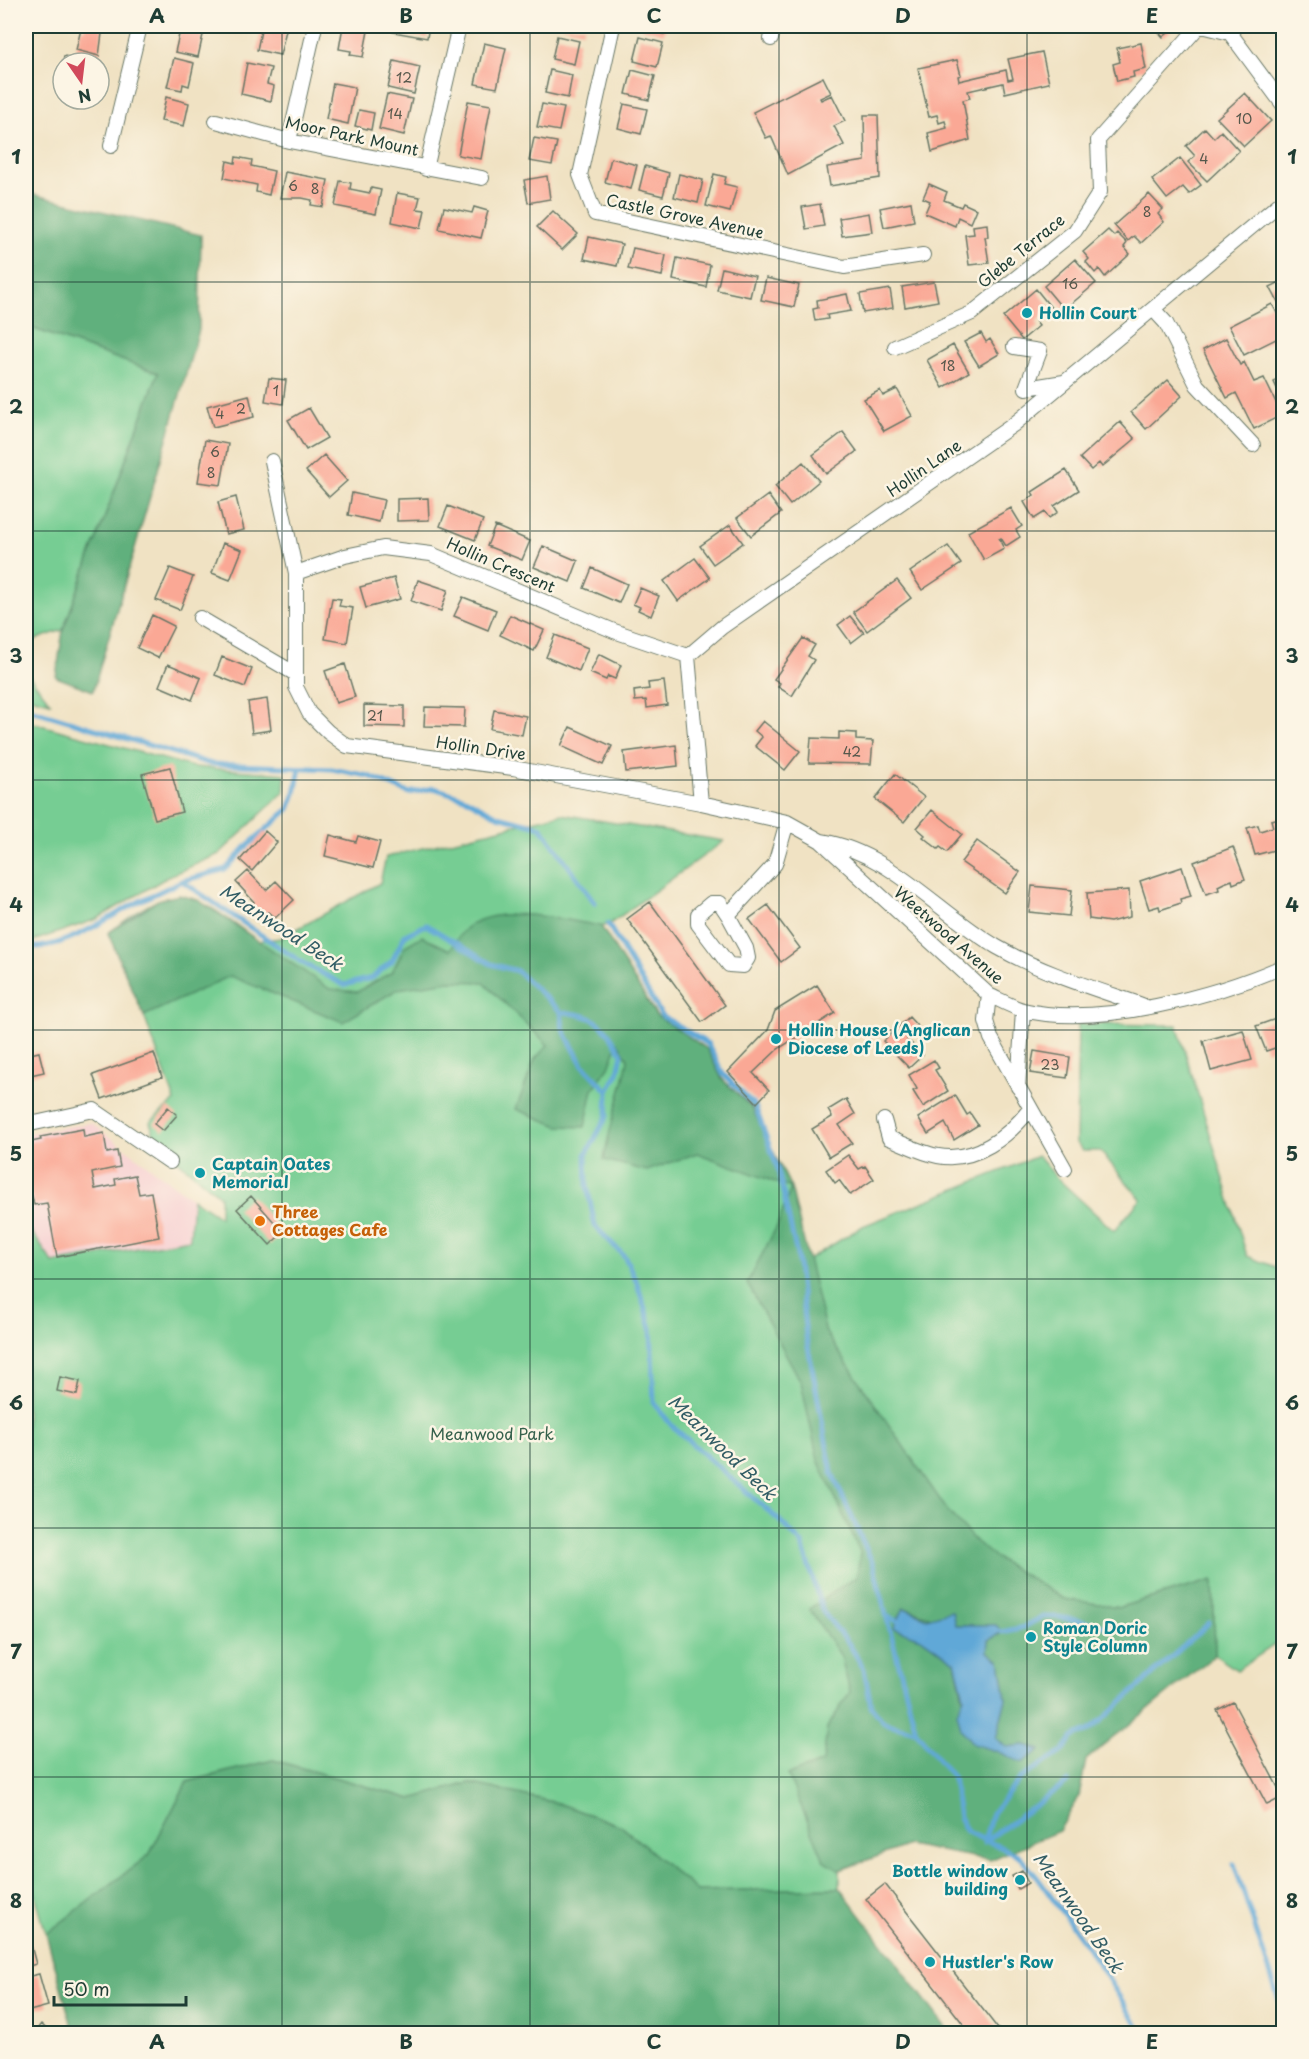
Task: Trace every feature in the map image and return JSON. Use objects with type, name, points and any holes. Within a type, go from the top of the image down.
[{"type":"street","points":[[111,146],[140,26]]},
{"type":"street","points":[[289,141],[315,26]]},
{"type":"street","points":[[426,169],[459,26]]},
{"type":"street","name":"Castle Grove Avenue","points":[[614,26],[580,175],[596,214],[844,267],[923,255]]},
{"type":"street","name":"Glebe Terrace","points":[[895,347],[972,313],[1075,231],[1100,192],[1098,140],[1200,26],[1230,33],[1284,106]]},
{"type":"street","name":"Moor Park Mount","points":[[216,121],[289,141],[482,178]]},
{"type":"street","name":"Hollin Lane","points":[[688,656],[722,627],[1013,426],[1284,200]]},
{"type":"street","points":[[1154,310],[1166,323],[1197,385],[1253,445]]},
{"type":"street","points":[[1014,346],[1040,351],[1026,388],[1066,382]]},
{"type":"street","name":"Hollin Drive","points":[[272,461],[296,573],[294,673],[296,687],[309,713],[347,746],[513,768],[701,803]]},
{"type":"street","name":"Hollin Crescent","points":[[296,573],[345,556],[383,548],[431,554],[614,631],[688,656]]},
{"type":"street","points":[[200,618],[294,673]]},
{"type":"street","points":[[688,656],[701,803]]},
{"type":"street","name":"Weetwood Avenue","points":[[701,803],[786,822],[821,842],[989,995],[1023,1010],[1078,1015],[1147,1007],[1198,998],[1245,983],[1284,966]]},
{"type":"street","points":[[728,915],[775,864],[786,822]]},
{"type":"street","name":"Weetwood Avenue","points":[[821,842],[840,844],[883,864],[929,900],[997,947],[1060,977],[1147,1007]]},
{"type":"street","points":[[711,903],[720,903],[728,915],[746,948],[748,958],[743,966],[729,965],[698,924],[698,914],[711,903]]},
{"type":"street","points":[[989,995],[986,1021],[991,1038],[1065,1170]]},
{"type":"street","points":[[1017,1087],[1023,1010]]},
{"type":"street","points":[[884,1120],[889,1138],[939,1156],[956,1157],[971,1154],[1003,1138],[1030,1109]]},
{"type":"street","points":[[26,1125],[94,1110],[170,1162]]},
{"type":"shaded area","points":[[91,1123],[193,1199],[191,1239],[53,1263],[26,1224],[26,1134]]},
{"type":"green space","points":[[31,194],[201,235],[199,330],[93,691],[56,677],[63,630],[158,373],[26,326],[26,218]]},
{"type":"green space","points":[[26,326],[158,373],[63,630],[26,643]]},
{"type":"green space","points":[[26,672],[50,702],[26,696]]},
{"type":"green space","points":[[26,721],[193,767],[285,774],[284,792],[219,854],[169,876],[97,919],[33,941],[26,938]]},
{"type":"green space","name":"Meanwood Park","points":[[561,814],[724,841],[611,923],[601,927],[656,1015],[707,1049],[722,1079],[752,1108],[791,1188],[808,1260],[863,1226],[1038,1156],[1057,1178],[1114,1231],[1141,1199],[1100,1151],[1083,1151],[1076,1143],[1078,1024],[1177,1025],[1247,1256],[1283,1270],[1283,1639],[1237,1670],[1215,1655],[1213,1580],[1120,1607],[1064,1600],[978,1827],[990,1860],[908,1845],[840,1870],[840,1888],[697,1891],[621,1826],[557,1803],[469,1783],[412,1799],[273,1760],[187,1782],[149,1855],[46,1934],[26,1862],[26,1224],[53,1263],[190,1239],[193,1199],[220,1217],[220,1196],[156,1142],[150,1122],[175,1101],[144,1016],[108,933],[146,907],[159,900],[173,897],[186,898],[212,908],[258,941],[281,938],[380,883],[386,857]]},
{"type":"green space","points":[[179,895],[198,900],[330,989],[357,992],[392,972],[405,946],[422,936],[450,950],[464,929],[480,920],[496,916],[532,915],[601,926],[656,1015],[707,1049],[722,1079],[752,1108],[791,1188],[697,1153],[647,1171],[604,1160],[628,1059],[618,1043],[609,1067],[593,1089],[585,1127],[558,1126],[516,1109],[535,1059],[548,1045],[483,982],[449,981],[398,989],[343,1022],[230,976],[144,1016],[108,933],[158,900]]},
{"type":"green space","points":[[791,1188],[826,1333],[947,1510],[976,1542],[996,1558],[1064,1599],[1120,1607],[1213,1580],[1215,1655],[1086,1760],[1079,1797],[1059,1831],[990,1860],[908,1845],[840,1870],[824,1860],[788,1775],[823,1762],[827,1728],[850,1692],[841,1656],[809,1609],[857,1576],[860,1552],[818,1460],[801,1382],[747,1283],[777,1226]],"holes":[[[904,1608],[955,1625],[996,1625],[1002,1633],[989,1640],[988,1652],[1000,1661],[1006,1699],[996,1738],[1006,1747],[1025,1745],[1023,1763],[973,1744],[955,1662],[921,1638],[894,1628]]]},
{"type":"green space","points":[[273,1760],[411,1799],[469,1783],[557,1803],[621,1826],[697,1891],[840,1888],[950,2033],[74,2033],[46,1934],[149,1855],[187,1782]]},
{"type":"water","points":[[904,1608],[927,1618],[952,1611],[955,1625],[996,1625],[1002,1632],[989,1640],[988,1652],[1000,1661],[1006,1699],[996,1738],[1006,1747],[1025,1745],[1040,1750],[1022,1763],[973,1744],[961,1729],[957,1712],[964,1697],[955,1662],[921,1638],[894,1628]]},
{"type":"building","points":[[85,26],[103,26],[100,51],[76,50],[81,29],[84,30]]},
{"type":"building","points":[[181,26],[205,26],[198,57],[175,52]]},
{"type":"building","points":[[262,26],[287,26],[280,55],[257,50]]},
{"type":"building","points":[[343,26],[369,26],[363,57],[350,55],[351,51],[339,49]]},
{"type":"building","points":[[394,26],[429,26],[427,38],[393,32]]},
{"type":"building","points":[[562,26],[584,26],[583,31]]},
{"type":"building","points":[[642,26],[666,26],[664,34],[641,28]]},
{"type":"building","points":[[1153,26],[1177,26],[1163,37]]},
{"type":"building","points":[[557,36],[579,41],[574,64],[552,59]]},
{"type":"building","points":[[640,37],[663,43],[657,67],[634,61]]},
{"type":"building","points":[[484,43],[506,48],[497,88],[475,84]]},
{"type":"building","points":[[1141,43],[1146,69],[1133,72],[1134,77],[1117,81],[1113,64],[1120,62],[1117,48]]},
{"type":"building","points":[[1042,52],[1049,83],[1005,93],[1003,83],[968,91],[970,98],[963,100],[970,140],[932,152],[928,133],[947,128],[945,121],[939,123],[937,115],[929,117],[918,68],[957,60],[961,75],[958,76],[959,81],[1006,70],[1008,80],[1013,79],[1008,59]]},
{"type":"building","points":[[174,58],[194,63],[189,86],[183,84],[182,90],[167,87]]},
{"type":"building","points":[[394,61],[420,67],[414,94],[388,88]]},
{"type":"building","points":[[247,63],[271,68],[267,84],[274,86],[271,101],[241,94]]},
{"type":"building","points":[[550,70],[572,75],[568,98],[545,93]]},
{"type":"building","points":[[632,70],[655,76],[649,100],[626,94]]},
{"type":"building","points":[[823,77],[831,93],[820,98],[821,100],[832,95],[845,121],[834,126],[844,145],[788,175],[771,136],[766,138],[753,112]]},
{"type":"building","points":[[333,83],[355,87],[348,124],[326,119]]},
{"type":"building","points":[[1245,93],[1271,121],[1244,146],[1217,118]]},
{"type":"building","points":[[387,94],[412,99],[404,135],[379,129]]},
{"type":"building","points":[[166,97],[189,103],[184,126],[161,121]]},
{"type":"building","points":[[468,101],[491,105],[481,159],[458,155]]},
{"type":"building","points":[[542,104],[564,108],[559,131],[537,127]]},
{"type":"building","points":[[624,104],[647,109],[641,134],[618,128]]},
{"type":"building","points":[[359,110],[374,113],[371,130],[355,126]]},
{"type":"building","points":[[864,115],[878,115],[880,178],[830,186],[827,167],[865,161]]},
{"type":"building","points":[[1205,128],[1214,138],[1221,131],[1239,151],[1207,181],[1188,162],[1195,156],[1186,146]]},
{"type":"building","points":[[534,138],[557,142],[552,165],[529,161]]},
{"type":"building","points":[[236,157],[252,160],[251,166],[274,171],[269,195],[256,192],[257,185],[224,178],[227,161],[235,163]]},
{"type":"building","points":[[611,158],[637,165],[631,189],[605,182]]},
{"type":"building","points":[[1180,158],[1201,185],[1189,194],[1183,187],[1167,199],[1152,180]]},
{"type":"building","points":[[645,166],[669,173],[663,196],[639,190]]},
{"type":"building","points":[[285,172],[328,180],[323,207],[311,205],[312,200],[280,198]]},
{"type":"building","points":[[679,174],[703,180],[698,203],[674,197]]},
{"type":"building","points":[[714,174],[726,177],[724,184],[737,187],[730,212],[706,206]]},
{"type":"building","points":[[547,176],[550,199],[528,203],[524,180]]},
{"type":"building","points":[[340,181],[351,183],[350,189],[370,193],[371,188],[381,190],[376,214],[335,206]]},
{"type":"building","points":[[929,184],[947,192],[944,200],[961,207],[963,203],[976,209],[970,223],[958,217],[955,226],[925,213],[930,201],[923,198]]},
{"type":"building","points":[[397,193],[420,197],[417,209],[425,210],[421,228],[392,222]]},
{"type":"building","points":[[1149,194],[1163,209],[1158,214],[1164,222],[1141,243],[1134,236],[1128,241],[1114,225]]},
{"type":"building","points":[[911,202],[914,221],[884,227],[880,208]]},
{"type":"building","points":[[820,204],[824,226],[806,229],[802,207]]},
{"type":"building","points":[[444,207],[472,213],[474,207],[488,211],[481,238],[439,229]]},
{"type":"building","points":[[553,211],[578,234],[562,250],[537,227]]},
{"type":"building","points":[[869,213],[872,232],[842,236],[839,218]]},
{"type":"building","points":[[987,224],[988,237],[985,237],[989,263],[969,265],[965,235],[974,234],[973,226]]},
{"type":"building","points":[[1108,230],[1114,236],[1117,233],[1127,243],[1124,247],[1130,254],[1105,277],[1099,269],[1095,273],[1086,262],[1089,259],[1083,252]]},
{"type":"building","points":[[589,237],[622,244],[617,266],[584,259]]},
{"type":"building","points":[[633,248],[666,255],[662,276],[628,269]]},
{"type":"building","points":[[677,258],[710,265],[706,287],[673,280]]},
{"type":"building","points":[[1075,259],[1096,283],[1064,310],[1044,286]]},
{"type":"building","points":[[722,268],[755,276],[750,297],[717,290]]},
{"type":"building","points":[[766,278],[799,285],[794,307],[761,300]]},
{"type":"building","points":[[1284,280],[1284,313],[1270,287]]},
{"type":"building","points":[[934,282],[938,301],[905,307],[902,287]]},
{"type":"building","points":[[890,289],[893,308],[863,313],[860,294]]},
{"type":"building","name":"Hollin Court","points":[[1036,289],[1052,309],[1036,322],[1039,326],[1022,340],[1003,317]]},
{"type":"building","points":[[847,294],[851,311],[827,315],[828,319],[815,321],[813,309],[818,308],[817,300]]},
{"type":"building","points":[[1272,304],[1284,326],[1284,335],[1244,355],[1229,326]]},
{"type":"building","points":[[981,333],[986,342],[990,339],[999,354],[979,366],[964,342]]},
{"type":"building","points":[[1226,338],[1240,365],[1244,362],[1254,382],[1264,378],[1282,415],[1254,429],[1236,393],[1227,398],[1203,350]]},
{"type":"building","points":[[953,345],[969,372],[943,388],[927,360]]},
{"type":"building","points":[[1284,377],[1284,395],[1281,397],[1274,382]]},
{"type":"building","points":[[269,378],[286,380],[283,404],[265,401]]},
{"type":"building","points":[[1168,380],[1182,396],[1146,429],[1131,412]]},
{"type":"building","points":[[897,389],[912,416],[884,431],[864,399],[880,390],[883,396]]},
{"type":"building","points":[[249,395],[254,417],[213,427],[207,406]]},
{"type":"building","points":[[309,408],[327,438],[306,450],[288,420]]},
{"type":"building","points":[[1120,422],[1135,439],[1102,467],[1099,463],[1091,470],[1080,458]]},
{"type":"building","points":[[843,432],[857,451],[826,474],[813,455]]},
{"type":"building","points":[[205,440],[228,444],[221,485],[198,482]]},
{"type":"building","points":[[324,455],[347,481],[329,497],[306,471]]},
{"type":"building","points":[[803,462],[819,481],[790,505],[775,486]]},
{"type":"building","points":[[1066,470],[1079,490],[1054,506],[1058,512],[1049,518],[1045,512],[1034,519],[1024,502],[1034,495],[1032,492]]},
{"type":"building","points":[[352,493],[384,500],[379,522],[348,515]]},
{"type":"building","points":[[768,495],[781,513],[751,536],[737,518]]},
{"type":"building","points":[[236,497],[244,530],[226,534],[218,502]]},
{"type":"building","points":[[428,498],[429,520],[397,521],[397,499]]},
{"type":"building","points":[[448,506],[483,520],[475,540],[440,526]]},
{"type":"building","points":[[1011,508],[1022,526],[1016,530],[1020,537],[1006,546],[1001,538],[999,539],[1004,549],[984,560],[968,532]]},
{"type":"building","points":[[730,525],[743,543],[713,564],[700,546]]},
{"type":"building","points":[[495,526],[530,541],[522,560],[487,546]]},
{"type":"building","points":[[223,543],[242,550],[230,580],[212,573]]},
{"type":"building","points":[[543,546],[578,561],[570,582],[534,567]]},
{"type":"building","points":[[948,546],[961,564],[922,590],[910,572]]},
{"type":"building","points":[[695,558],[710,578],[678,601],[664,581]]},
{"type":"building","points":[[170,568],[193,577],[180,610],[156,600]]},
{"type":"building","points":[[592,568],[627,584],[619,603],[584,588]]},
{"type":"building","points":[[394,578],[400,599],[366,608],[360,587]]},
{"type":"building","points":[[418,580],[448,590],[441,611],[411,601]]},
{"type":"building","points":[[897,580],[911,598],[867,631],[853,612]]},
{"type":"building","points":[[640,588],[659,596],[651,616],[638,610],[640,607],[633,604]]},
{"type":"building","points":[[463,597],[496,610],[488,630],[454,616]]},
{"type":"building","points":[[332,598],[341,599],[339,606],[353,608],[347,643],[325,639]]},
{"type":"building","points":[[152,615],[174,626],[158,658],[137,648]]},
{"type":"building","points":[[510,615],[544,630],[534,651],[500,635]]},
{"type":"building","points":[[850,616],[864,633],[851,643],[838,625]]},
{"type":"building","points":[[555,635],[588,648],[579,671],[546,657]]},
{"type":"building","points":[[803,638],[815,645],[808,656],[814,660],[792,696],[778,687],[780,683],[774,679]]},
{"type":"building","points":[[599,654],[621,665],[615,679],[608,676],[606,680],[590,673]]},
{"type":"building","points":[[222,657],[252,669],[245,687],[215,675]]},
{"type":"building","points":[[168,664],[201,678],[192,700],[159,686]]},
{"type":"building","points":[[345,664],[355,697],[336,703],[325,671]]},
{"type":"building","points":[[664,681],[667,705],[647,708],[646,700],[635,701],[634,691],[649,689],[648,683]]},
{"type":"building","points":[[267,699],[271,730],[252,733],[248,702]]},
{"type":"building","points":[[364,705],[404,706],[404,727],[364,726]]},
{"type":"building","points":[[425,707],[465,708],[464,727],[424,726]]},
{"type":"building","points":[[494,710],[526,716],[522,735],[490,729]]},
{"type":"building","points":[[763,721],[800,751],[785,770],[755,746],[762,737],[755,731]]},
{"type":"building","points":[[570,727],[612,746],[603,765],[561,746]]},
{"type":"building","points":[[839,732],[856,733],[856,740],[873,741],[871,764],[809,763],[811,738],[839,739]]},
{"type":"building","points":[[676,745],[678,766],[626,772],[624,752]]},
{"type":"building","points":[[170,767],[182,812],[155,819],[142,774]]},
{"type":"building","points":[[895,774],[924,797],[904,822],[875,799]]},
{"type":"building","points":[[932,810],[962,834],[947,852],[940,847],[938,849],[923,837],[925,835],[917,828]]},
{"type":"building","points":[[1284,817],[1284,844],[1277,846],[1278,849],[1255,855],[1247,828],[1258,825],[1260,831],[1273,827],[1271,820]]},
{"type":"building","points":[[265,831],[277,842],[252,871],[240,860]]},
{"type":"building","points":[[330,835],[356,842],[358,836],[380,842],[373,868],[325,856]]},
{"type":"building","points":[[977,841],[1020,872],[1005,893],[961,862]]},
{"type":"building","points":[[1233,847],[1245,879],[1233,884],[1232,880],[1224,883],[1218,886],[1219,890],[1206,894],[1194,862]]},
{"type":"building","points":[[1182,867],[1191,896],[1180,899],[1181,903],[1160,910],[1159,906],[1149,909],[1140,881]]},
{"type":"building","points":[[248,871],[266,890],[276,881],[294,900],[275,918],[268,912],[262,918],[250,905],[254,902],[236,882]]},
{"type":"building","points":[[1032,886],[1072,890],[1069,916],[1029,912]]},
{"type":"building","points":[[1129,890],[1130,917],[1110,922],[1089,919],[1087,893]]},
{"type":"building","points":[[650,902],[725,1005],[702,1022],[627,919]]},
{"type":"building","points":[[768,905],[800,948],[781,962],[749,919]]},
{"type":"building","name":"Hollin House (Anglican Diocese of Leeds)","points":[[817,985],[835,1013],[778,1049],[753,1073],[769,1090],[757,1103],[728,1072],[768,1030],[775,1011]]},
{"type":"building","points":[[1284,1016],[1284,1045],[1266,1051],[1256,1026]]},
{"type":"building","points":[[909,1017],[919,1028],[907,1039],[923,1055],[909,1068],[883,1041]]},
{"type":"building","points":[[1243,1030],[1252,1060],[1211,1071],[1203,1041]]},
{"type":"building","points":[[1034,1051],[1070,1057],[1067,1078],[1030,1073]]},
{"type":"building","points":[[39,1052],[44,1072],[26,1076],[26,1055]]},
{"type":"building","points":[[154,1053],[162,1077],[102,1099],[93,1075]]},
{"type":"building","points":[[934,1060],[939,1068],[935,1070],[948,1091],[923,1107],[913,1091],[917,1089],[909,1075]]},
{"type":"building","points":[[955,1095],[967,1115],[970,1113],[978,1125],[954,1140],[945,1123],[928,1134],[918,1118]]},
{"type":"building","points":[[846,1099],[855,1114],[839,1125],[852,1143],[829,1157],[812,1129],[832,1117],[828,1110]]},
{"type":"building","points":[[168,1107],[177,1115],[163,1131],[154,1124]]},
{"type":"building","points":[[83,1129],[84,1137],[104,1133],[107,1153],[117,1151],[120,1167],[92,1173],[95,1189],[116,1185],[115,1179],[135,1175],[139,1194],[151,1192],[159,1237],[57,1257],[47,1203],[34,1205],[32,1196],[26,1197],[26,1143],[41,1140],[40,1137]]},
{"type":"building","points":[[848,1155],[859,1169],[865,1166],[874,1179],[850,1195],[839,1180],[835,1183],[826,1170]]},
{"type":"building","name":"Three Cottages Cafe","points":[[251,1196],[283,1232],[270,1245],[237,1209]]},
{"type":"building","points":[[60,1377],[80,1381],[77,1395],[57,1391]]},
{"type":"building","points":[[1233,1702],[1283,1797],[1267,1805],[1217,1710]]},
{"type":"building","name":"Bottle window building","points":[[1022,1871],[1028,1883],[1018,1889],[1012,1876]]},
{"type":"building","name":"Hustler's Row","points":[[885,1884],[1002,2034],[971,2034],[866,1899]]},
{"type":"building","points":[[26,1932],[36,1964],[26,1967]]},
{"type":"building","points":[[39,1974],[48,2006],[26,2012],[26,1977]]},
{"type":"building","points":[[41,2024],[52,2034],[33,2034]]},
{"type":"waterway","points":[[26,708],[211,764],[332,769],[369,776],[409,793],[434,788],[465,798],[498,816],[541,827],[595,903]]},
{"type":"waterway","points":[[182,881],[226,869],[247,846],[289,809],[300,768]]},
{"type":"waterway","name":"Meanwood Beck","points":[[26,947],[55,944],[85,932],[140,901],[182,881],[301,962],[344,985],[372,978],[392,961],[405,935],[426,925],[491,964],[517,971],[561,1012],[563,1029],[582,1064],[608,1091],[607,1116],[586,1155],[587,1185],[595,1226],[625,1257],[637,1283],[651,1328],[654,1403],[672,1426],[781,1522],[802,1544],[823,1612],[849,1644],[864,1669],[871,1706],[884,1723],[916,1731],[953,1778],[959,1817],[967,1832],[1018,1855],[1037,1877],[1097,1961],[1143,2034]]},
{"type":"waterway","points":[[608,924],[662,1016],[708,1044],[723,1074],[755,1106],[778,1170],[797,1255],[806,1336],[832,1473],[873,1564],[916,1731]]},
{"type":"waterway","points":[[561,1012],[583,1015],[598,1022],[622,1054],[618,1073],[608,1091]]},
{"type":"waterway","points":[[886,1616],[897,1621]]},
{"type":"waterway","points":[[1002,1632],[1024,1627],[1042,1617],[1059,1617],[1120,1629]]},
{"type":"waterway","points":[[984,1842],[992,1813],[1021,1778],[1063,1751],[1073,1737],[1092,1729],[1209,1623]]},
{"type":"waterway","points":[[984,1842],[1068,1782]]},
{"type":"waterway","points":[[1234,1864],[1284,2015]]},
{"type":"place","name":"Hollin Court","points":[[1027,313]]},
{"type":"place","name":"Hollin House (Anglican Diocese of Leeds)","points":[[776,1039]]},
{"type":"place","name":"Captain Oates Memorial","points":[[200,1173]]},
{"type":"place","name":"Three Cottages Cafe","points":[[260,1221]]},
{"type":"place","name":"Roman Doric Style Column","points":[[1031,1637]]},
{"type":"place","name":"Bottle window building","points":[[1020,1880]]},
{"type":"place","name":"Hustler's Row","points":[[930,1962]]}]
